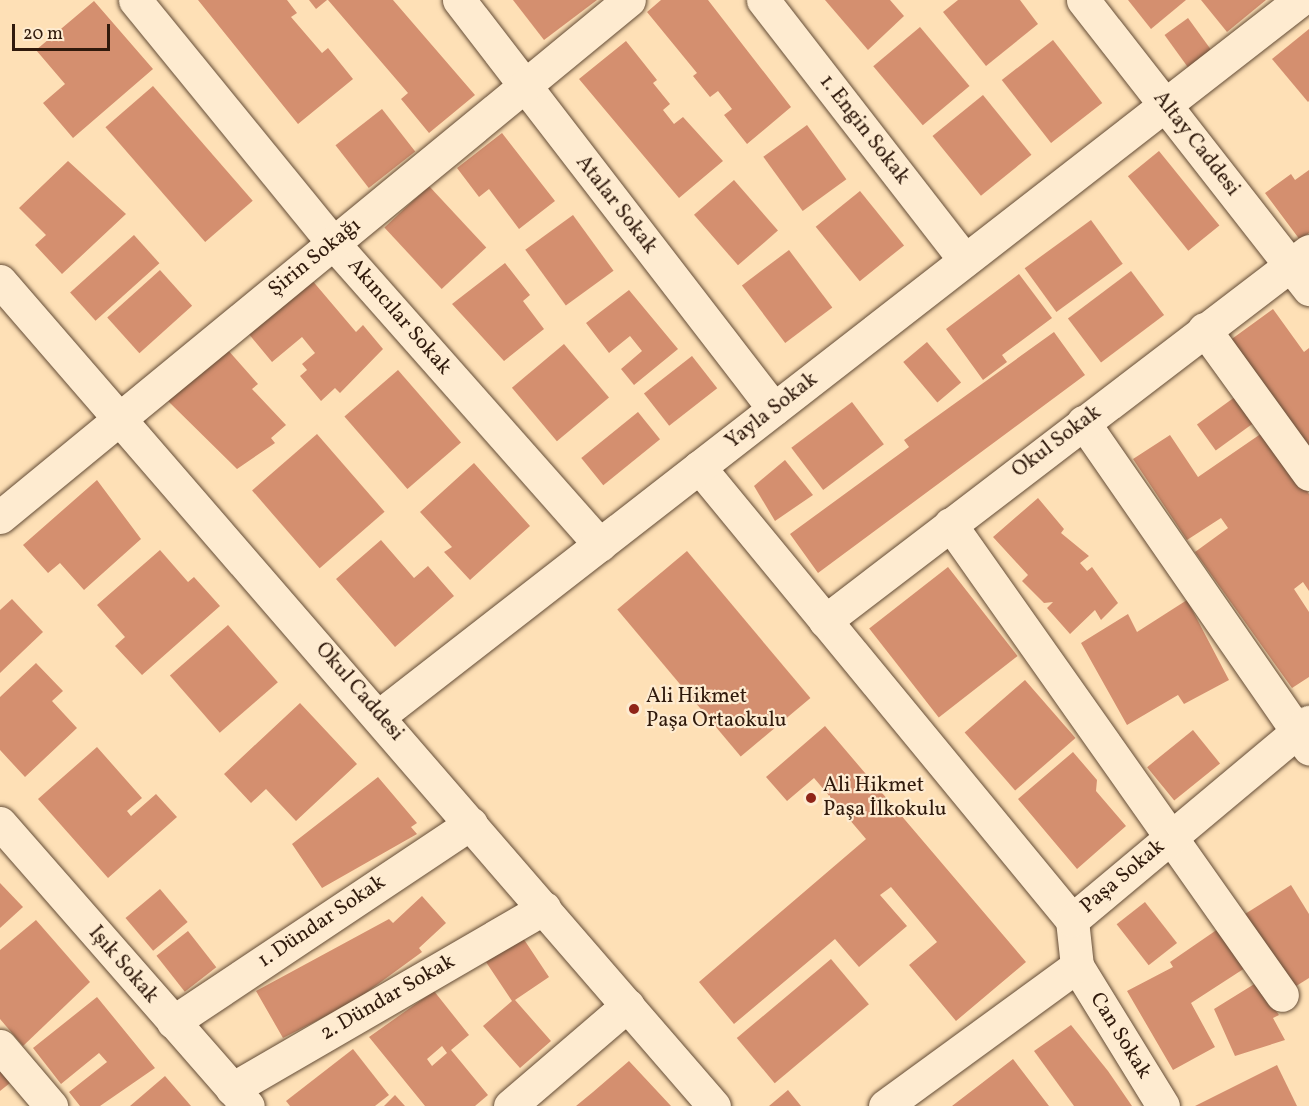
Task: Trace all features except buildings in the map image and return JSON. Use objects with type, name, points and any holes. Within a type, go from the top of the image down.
[{"type":"street","name":"Akıncılar Sokak","points":[[135,0],[333,243],[600,545]]},
{"type":"street","name":"Atalar Sokak","points":[[459,0],[774,409]]},
{"type":"street","name":"Şirin Sokağı","points":[[0,517],[629,0]]},
{"type":"street","name":"1. Engin Sokak","points":[[764,0],[964,261]]},
{"type":"street","name":"Altay Caddesi","points":[[1083,0],[1165,105],[1303,268]]},
{"type":"street","name":"Yayla Sokak","points":[[379,716],[1300,0]]},
{"type":"street","name":"Okul Sokak","points":[[825,621],[1204,329],[1303,268]]},
{"type":"street","name":"Okul Caddesi","points":[[0,281],[122,417],[714,1106]]},
{"type":"street","points":[[1204,329],[1309,474]]},
{"type":"street","points":[[1083,422],[1305,734]]},
{"type":"street","points":[[699,467],[1072,920]]},
{"type":"street","points":[[950,525],[1282,995]]},
{"type":"street","name":"Paşa Sokak","points":[[1077,966],[1072,920],[1171,837],[1305,734]]},
{"type":"street","name":"Işık Sokak","points":[[0,823],[240,1097]]},
{"type":"street","name":"1. Dündar Sokak","points":[[173,1022],[471,823]]},
{"type":"street","name":"2. Dündar Sokak","points":[[240,1097],[544,908]]},
{"type":"street","points":[[885,1106],[1077,966]]},
{"type":"street","name":"Can Sokak","points":[[1077,966],[1163,1106]]},
{"type":"street","points":[[510,1106],[628,1005]]},
{"type":"street","points":[[0,1046],[51,1106]]},
{"type":"place","name":"Ali Hikmet Paşa Ortaokulu","points":[[634,709]]},
{"type":"place","name":"Ali Hikmet Paşa İlkokulu","points":[[811,798]]}]
